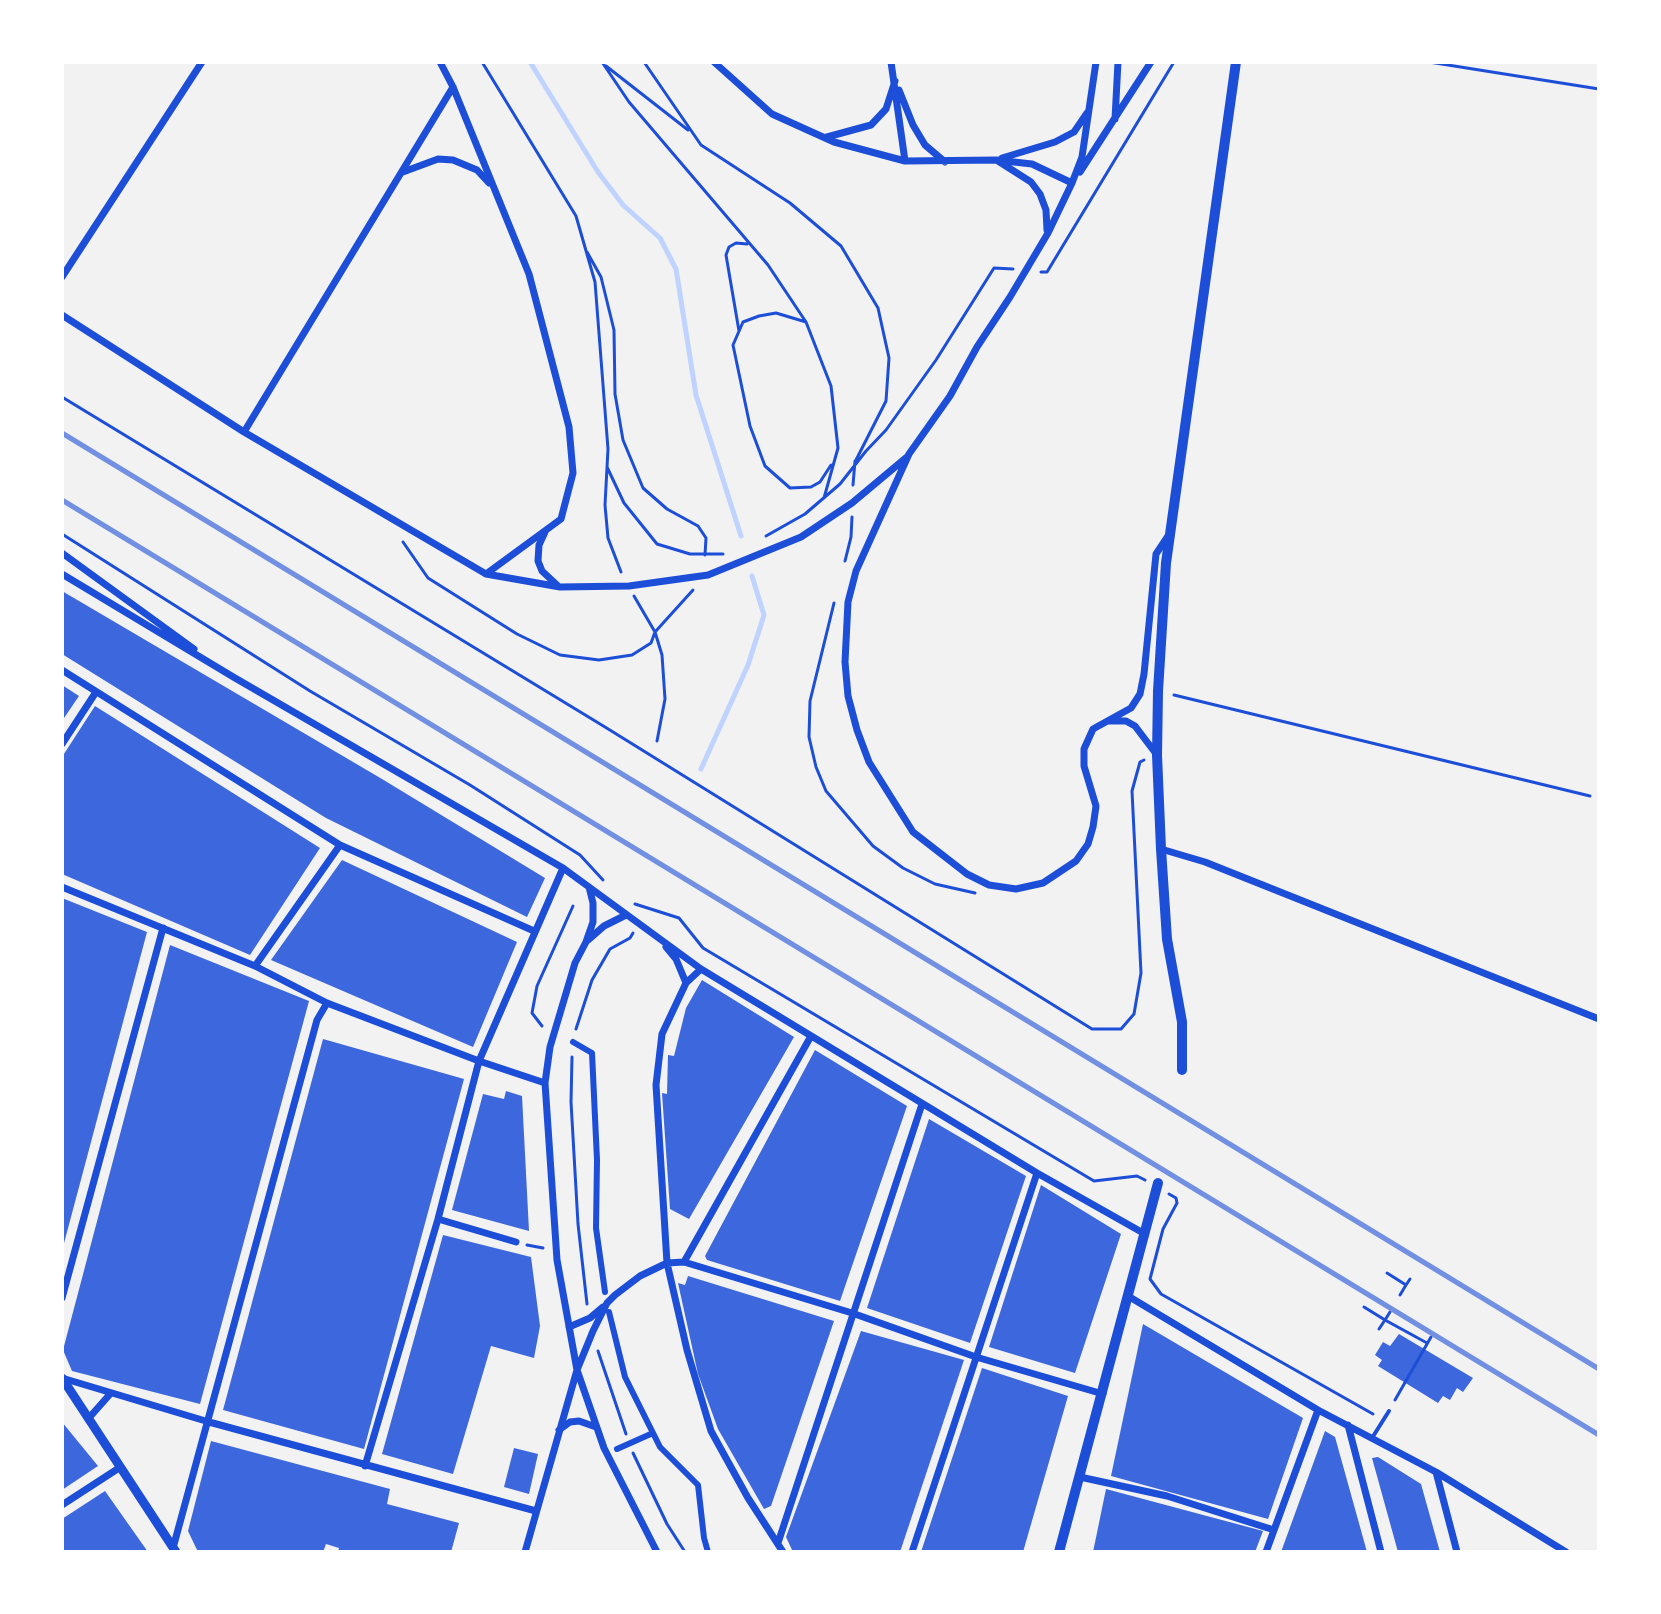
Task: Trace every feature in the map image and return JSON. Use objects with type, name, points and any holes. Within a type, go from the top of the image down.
[{"type":"main road","points":[[1182,1070],[1182,1022],[1167,939],[1161,849],[1158,691],[1166,563],[1236,62]]},
{"type":"main road","points":[[1059,1552],[1158,1183]]},
{"type":"street","points":[[62,277],[202,62]]},
{"type":"street","points":[[440,62],[529,274],[569,427],[573,473],[561,519],[486,574]]},
{"type":"street","points":[[714,62],[772,114],[822,137],[905,161],[996,160],[1032,164],[1072,183]]},
{"type":"street","points":[[891,62],[905,161]]},
{"type":"street","points":[[1096,62],[1082,157],[1072,183],[1026,270],[950,396],[909,454],[856,571],[848,602],[845,662],[848,696],[869,762],[913,832],[950,862],[989,885],[1016,889],[1043,883],[1076,861],[1088,844],[1096,806],[1084,766],[1084,749],[1093,729],[1131,708],[1140,694],[1156,554],[1170,532]]},
{"type":"street","points":[[1115,121],[1118,62]]},
{"type":"street","points":[[1072,183],[1151,62]]},
{"type":"street","points":[[822,137],[871,125],[886,109],[895,81]]},
{"type":"street","points":[[895,81],[925,145],[945,162]]},
{"type":"street","points":[[244,432],[453,87]]},
{"type":"street","points":[[996,160],[1055,142],[1074,132],[1089,111]]},
{"type":"street","points":[[401,173],[438,159],[453,160],[477,170],[496,193]]},
{"type":"street","points":[[996,160],[1031,182],[1040,194],[1046,210],[1048,233]]},
{"type":"street","points":[[62,315],[244,432],[486,574],[560,587],[629,586],[708,575],[801,537],[852,503],[909,454]]},
{"type":"street","points":[[545,531],[539,545],[538,561],[542,571],[560,587]]},
{"type":"street","points":[[62,553],[235,678]]},
{"type":"street","points":[[62,574],[563,868],[701,969],[1037,1173],[1145,1234]]},
{"type":"street","points":[[62,670],[340,845],[534,931]]},
{"type":"street","points":[[62,744],[96,692]]},
{"type":"street","points":[[1107,721],[1126,721],[1135,726],[1157,755]]},
{"type":"street","points":[[255,966],[340,845]]},
{"type":"street","points":[[1161,849],[1205,862],[1599,1019]]},
{"type":"street","points":[[365,1466],[438,1219],[479,1061],[563,868]]},
{"type":"street","points":[[62,887],[255,966],[327,1003],[545,1083]]},
{"type":"street","points":[[589,887],[593,922],[575,963],[552,1039],[545,1083],[557,1251],[577,1370],[604,1448],[657,1552]]},
{"type":"street","points":[[586,942],[604,926],[626,915]]},
{"type":"street","points":[[62,1298],[163,928]]},
{"type":"street","points":[[659,939],[676,959],[686,983]]},
{"type":"street","points":[[701,969],[686,983],[662,1034],[656,1085],[667,1263],[687,1350],[711,1431],[748,1498],[783,1552]]},
{"type":"street","points":[[174,1550],[317,1020],[327,1003]]},
{"type":"street","points":[[684,1262],[811,1036]]},
{"type":"street","points":[[573,1042],[592,1053],[597,1160],[596,1228],[605,1292]]},
{"type":"street","points":[[778,1543],[922,1104]]},
{"type":"street","points":[[912,1552],[1037,1173]]},
{"type":"street","points":[[438,1219],[516,1242]]},
{"type":"street","points":[[569,1327],[608,1308],[640,1276],[667,1263],[684,1262],[852,1313],[976,1357],[1103,1394]]},
{"type":"street","points":[[1128,1296],[1318,1410],[1436,1472],[1566,1552]]},
{"type":"street","points":[[525,1552],[577,1370],[608,1308]]},
{"type":"street","points":[[608,1308],[625,1377],[660,1447],[698,1485],[708,1552]]},
{"type":"street","points":[[62,1378],[174,1550]]},
{"type":"street","points":[[62,1378],[365,1466],[536,1511]]},
{"type":"street","points":[[88,1419],[111,1393]]},
{"type":"street","points":[[1266,1552],[1318,1410]]},
{"type":"street","points":[[559,1430],[570,1422],[579,1421],[596,1427]]},
{"type":"street","points":[[1348,1425],[1381,1552]]},
{"type":"street","points":[[617,1449],[653,1433]]},
{"type":"street","points":[[62,1505],[119,1468]]},
{"type":"street","points":[[1436,1472],[1457,1552]]},
{"type":"street","points":[[1080,1477],[1167,1496],[1274,1530]]},
{"type":"lane","points":[[1372,1438],[1389,1411]]},
{"type":"path","points":[[482,62],[576,216],[595,282],[606,408],[605,505],[608,538],[629,586],[655,632],[662,655],[665,699],[657,741]]},
{"type":"path","points":[[644,62],[701,145],[790,203],[841,246],[878,308],[889,358],[886,401],[867,442],[840,484]]},
{"type":"path","points":[[760,540],[805,514],[840,484],[886,430],[936,360],[994,268],[1047,272],[1174,62]]},
{"type":"path","points":[[1429,62],[1599,89]]},
{"type":"path","points":[[603,63],[693,134]]},
{"type":"path","points":[[603,63],[629,102],[768,265],[806,322],[831,386],[838,448],[824,498]]},
{"type":"path","points":[[739,331],[726,255],[729,247],[736,243],[750,244]]},
{"type":"path","points":[[584,246],[601,277],[614,330],[615,394],[623,440],[643,488],[667,509],[698,526],[706,538],[705,555]]},
{"type":"path","points":[[806,322],[776,313],[743,322],[733,345],[750,426],[765,466],[790,488],[811,487],[820,482],[834,460]]},
{"type":"path","points":[[62,397],[605,727],[1092,1029],[1121,1029],[1134,1014],[1141,973],[1132,791],[1140,762],[1157,755]]},
{"type":"path","points":[[607,467],[624,503],[657,544],[690,554],[727,554]]},
{"type":"path","points":[[62,534],[310,691],[470,785],[580,855],[607,884]]},
{"type":"path","points":[[403,540],[428,578],[517,634],[560,655],[599,660],[632,655],[651,643],[655,632],[708,575]]},
{"type":"path","points":[[1158,691],[1590,796]]},
{"type":"path","points":[[632,903],[679,918],[703,948],[1094,1181],[1137,1176]]},
{"type":"path","points":[[532,1013],[537,986],[573,906]]},
{"type":"path","points":[[1176,1198],[1177,1203],[1163,1229],[1150,1279],[1161,1294],[1383,1420]]},
{"type":"path","points":[[516,1242],[557,1251]]},
{"type":"path","points":[[1387,1273],[1406,1285]]},
{"type":"path","points":[[1400,1295],[1410,1279]]},
{"type":"path","points":[[1364,1307],[1427,1343]]},
{"type":"path","points":[[1379,1329],[1390,1312]]},
{"type":"path","points":[[1389,1411],[1431,1337]]},
{"type":"building","points":[[62,591],[545,878],[527,917],[326,818],[62,654]]},
{"type":"building","points":[[62,685],[79,696],[62,721]]},
{"type":"building","points":[[95,706],[320,848],[250,955],[62,874],[62,757]]},
{"type":"building","points":[[342,860],[517,942],[473,1047],[271,960]]},
{"type":"building","points":[[62,898],[147,932],[63,1247],[62,1247]]},
{"type":"building","points":[[170,945],[309,1001],[200,1404],[72,1371],[63,1350]]},
{"type":"building","points":[[702,980],[794,1037],[689,1219],[670,1209],[662,1093],[667,1094],[668,1055],[674,1056],[686,1008]]},
{"type":"building","points":[[323,1039],[464,1079],[364,1449],[223,1410]]},
{"type":"building","points":[[815,1050],[907,1106],[840,1301],[707,1260],[705,1256]]},
{"type":"building","points":[[506,1091],[522,1096],[529,1231],[452,1210],[483,1094],[504,1099]]},
{"type":"building","points":[[929,1119],[1026,1176],[970,1343],[867,1308]]},
{"type":"building","points":[[1041,1185],[1121,1234],[1075,1373],[989,1347]]},
{"type":"building","points":[[443,1235],[531,1257],[540,1326],[534,1358],[491,1346],[453,1474],[382,1454]]},
{"type":"building","points":[[688,1276],[834,1321],[771,1506],[764,1509],[718,1429],[698,1374],[678,1283],[685,1285]]},
{"type":"building","points":[[1143,1324],[1303,1418],[1268,1519],[1111,1476]]},
{"type":"building","points":[[861,1331],[964,1360],[900,1552],[793,1552],[786,1537]]},
{"type":"building","points":[[1399,1334],[1473,1378],[1463,1392],[1457,1388],[1450,1400],[1443,1396],[1438,1403],[1378,1366],[1382,1360],[1375,1355],[1383,1342],[1390,1346]]},
{"type":"building","points":[[982,1368],[1068,1396],[1023,1552],[921,1552]]},
{"type":"building","points":[[62,1422],[98,1466],[62,1490]]},
{"type":"building","points":[[1325,1431],[1335,1437],[1367,1552],[1281,1552]]},
{"type":"building","points":[[211,1441],[390,1489],[387,1504],[459,1523],[451,1552],[338,1552],[339,1548],[326,1544],[323,1552],[198,1552],[188,1531]]},
{"type":"building","points":[[514,1448],[538,1454],[529,1494],[504,1487]]},
{"type":"building","points":[[1378,1457],[1421,1484],[1440,1552],[1398,1552],[1372,1458]]},
{"type":"building","points":[[1106,1489],[1263,1531],[1255,1552],[1093,1552]]},
{"type":"building","points":[[105,1491],[148,1552],[62,1552],[62,1519]]},
{"type":"waterway","points":[[530,62],[598,172],[623,205],[660,238],[676,269],[696,395],[741,536]]},
{"type":"waterway","points":[[701,769],[748,665],[764,615],[752,576]]},
{"type":"railway","points":[[62,433],[1599,1369]]},
{"type":"railway","points":[[62,500],[1599,1435]]}]
